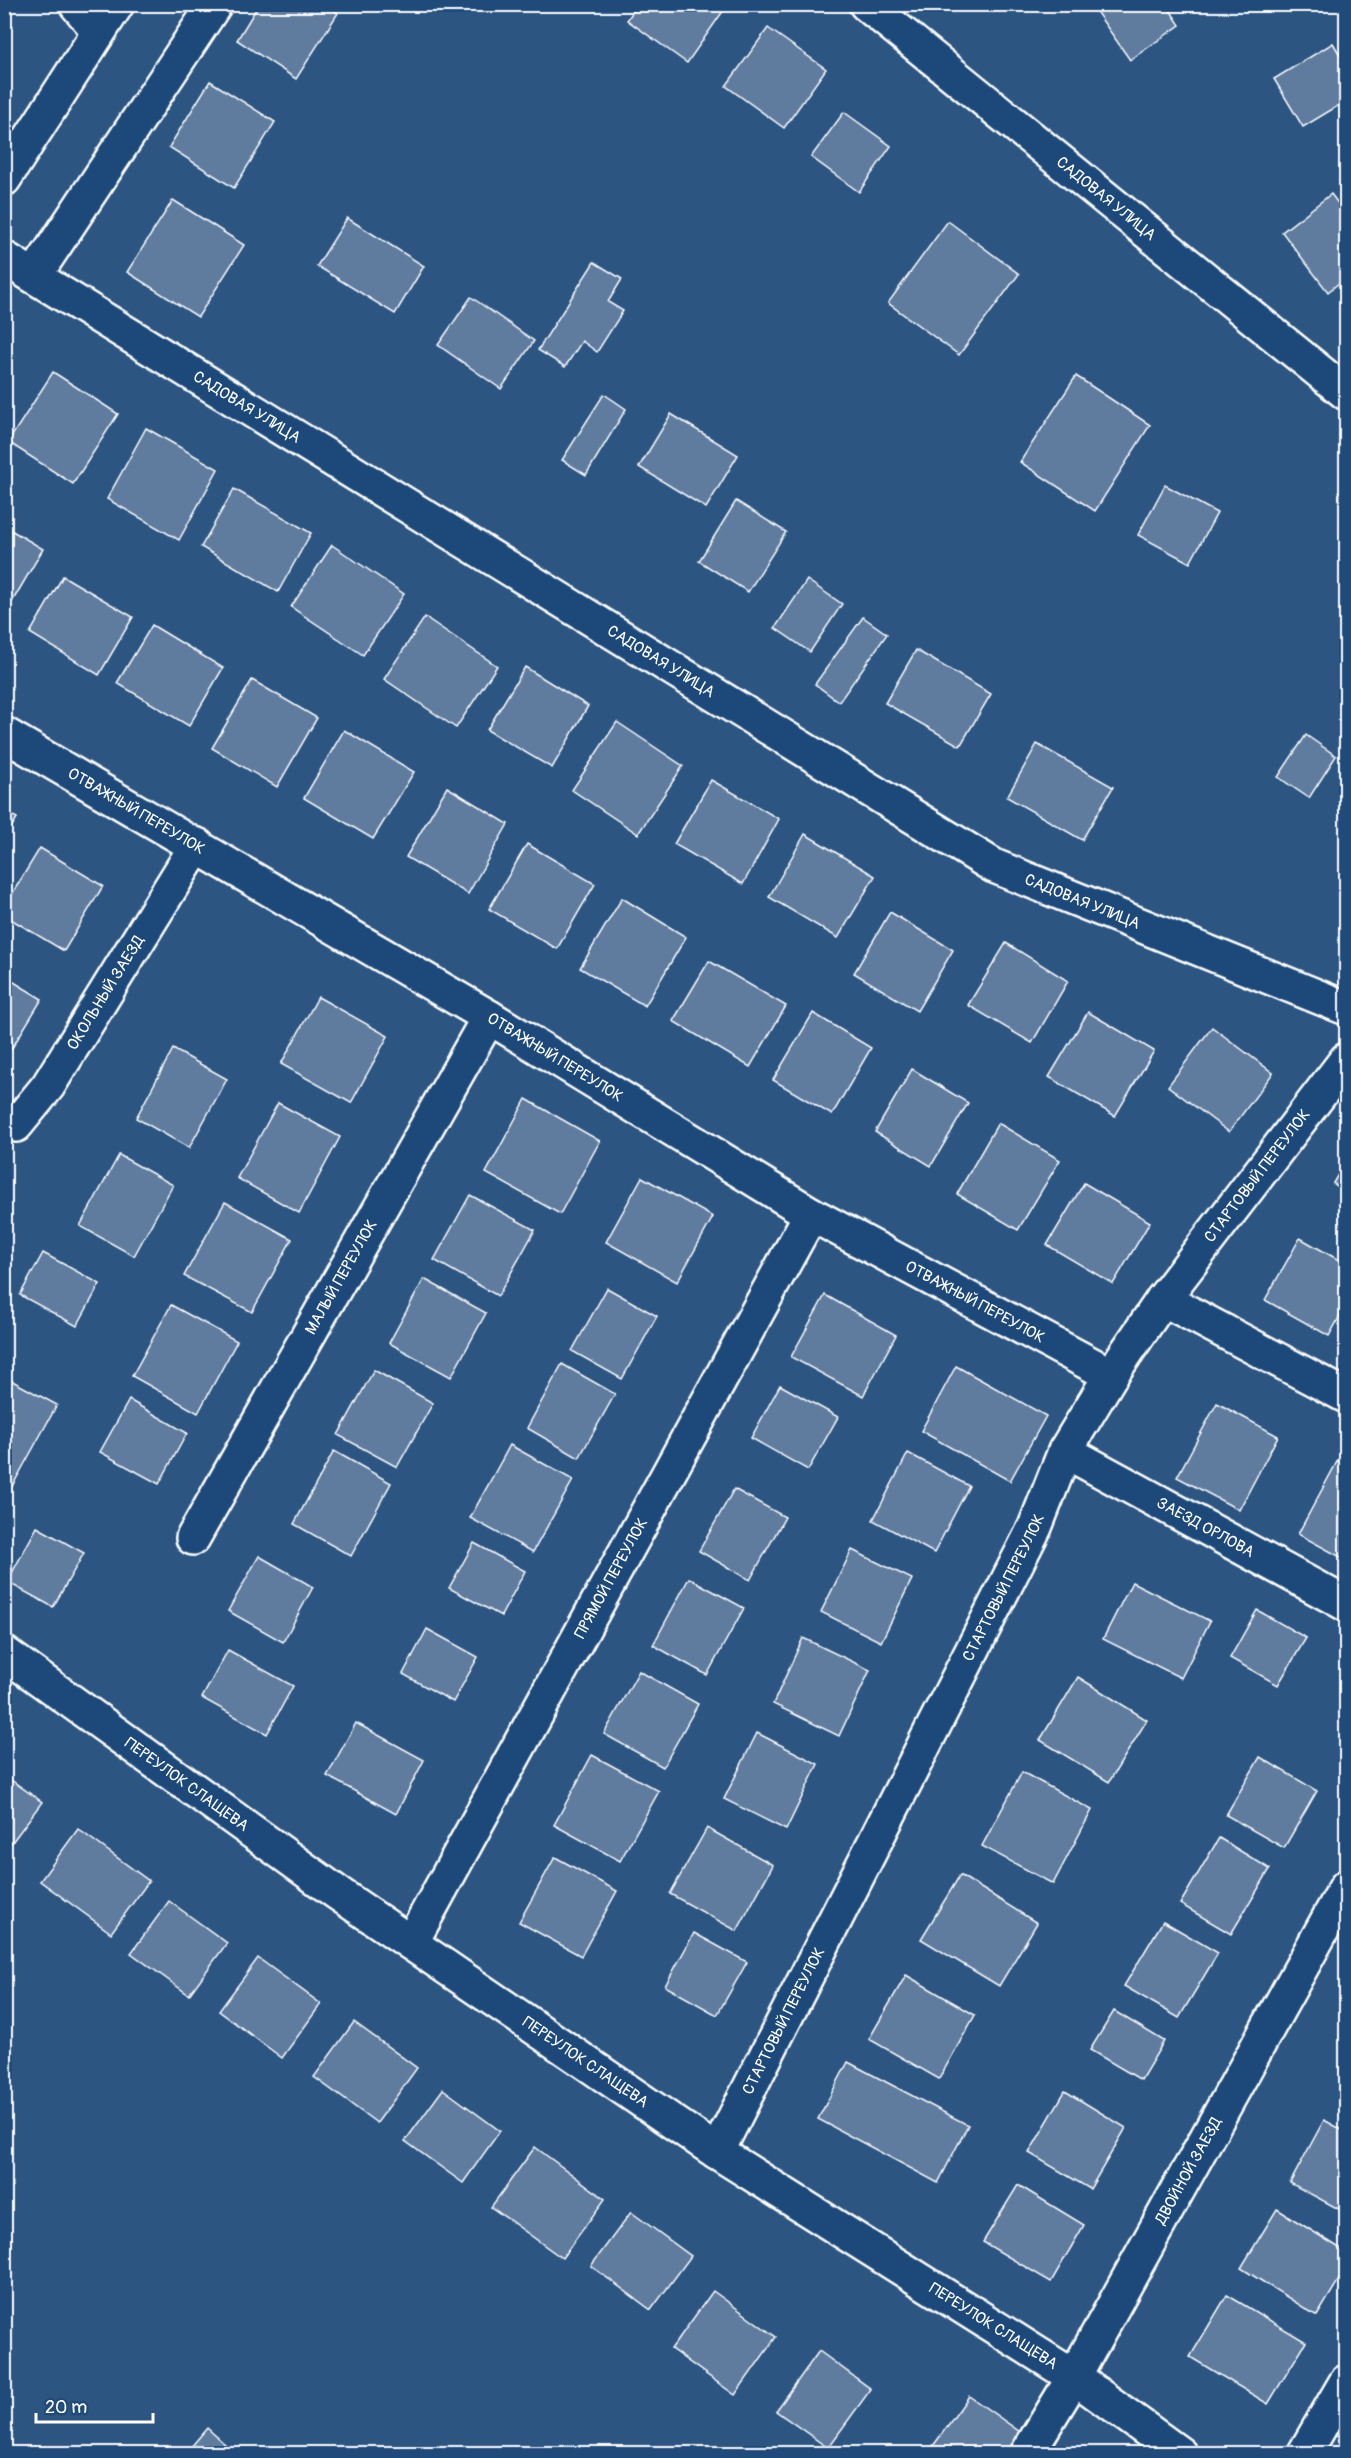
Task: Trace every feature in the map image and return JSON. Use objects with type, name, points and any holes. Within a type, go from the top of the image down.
[{"type":"street","points":[[4,179],[108,18],[76,4]]},
{"type":"street","points":[[35,275],[215,4]]},
{"type":"street","name":"САДОВАЯ УЛИЦА","points":[[866,4],[1347,393]]},
{"type":"street","name":"САДОВАЯ УЛИЦА","points":[[4,258],[994,866],[1347,1008]]},
{"type":"street","name":"ОТВАЖНЫЙ ПЕРЕУЛОК","points":[[4,734],[489,1017],[811,1214],[1111,1375]]},
{"type":"street","name":"ОКОЛЬНЫЙ ЗАЕЗД","points":[[4,1123],[16,1125],[48,1086],[197,845]]},
{"type":"street","name":"МАЛЫЙ ПЕРЕУЛОК","points":[[193,1538],[489,1017]]},
{"type":"street","name":"СТАРТОВЫЙ ПЕРЕУЛОК","points":[[717,2152],[1035,1527],[1065,1451],[1111,1375],[1163,1299],[1347,1060]]},
{"type":"street","name":"ПРЯМОЙ ПЕРЕУЛОК","points":[[411,1943],[811,1214]]},
{"type":"street","points":[[1163,1299],[1347,1396]]},
{"type":"street","name":"ЗАЕЗД ОРЛОВА","points":[[1065,1451],[1347,1604]]},
{"type":"street","name":"ПЕРЕУЛОК СЛАЩЕВА","points":[[4,1653],[336,1892],[717,2152],[1074,2377],[1180,2454]]},
{"type":"street","name":"ДВОЙНОЙ ЗАЕЗД","points":[[1027,2454],[1074,2377],[1347,1887]]},
{"type":"street","points":[[1304,2454],[1347,2382]]},
{"type":"building","points":[[259,4],[325,4],[338,13],[296,79],[237,40]]},
{"type":"building","points":[[638,4],[728,4],[687,63],[627,20]]},
{"type":"building","points":[[1103,4],[1166,4],[1180,25],[1130,60],[1095,10]]},
{"type":"building","points":[[768,28],[826,69],[784,128],[726,86]]},
{"type":"building","points":[[1333,43],[1346,65],[1346,101],[1303,127],[1274,79]]},
{"type":"building","points":[[210,81],[275,122],[234,188],[169,147]]},
{"type":"building","points":[[844,112],[891,146],[859,192],[811,157]]},
{"type":"building","points":[[1331,194],[1346,214],[1346,277],[1328,292],[1282,232]]},
{"type":"building","points":[[173,200],[244,245],[198,317],[127,272]]},
{"type":"building","points":[[347,218],[424,266],[395,314],[317,266]]},
{"type":"building","points":[[948,221],[1019,274],[959,355],[888,303]]},
{"type":"building","points":[[594,262],[622,279],[608,302],[623,311],[597,352],[582,341],[565,367],[538,350]]},
{"type":"building","points":[[471,297],[534,341],[501,389],[438,345]]},
{"type":"building","points":[[53,372],[118,414],[73,484],[8,442]]},
{"type":"building","points":[[1076,376],[1150,425],[1095,511],[1020,462]]},
{"type":"building","points":[[604,394],[626,409],[586,475],[562,460]]},
{"type":"building","points":[[671,414],[738,455],[706,508],[639,467]]},
{"type":"building","points":[[146,428],[218,469],[179,540],[107,499]]},
{"type":"building","points":[[1165,485],[1217,513],[1190,563],[1138,535]]},
{"type":"building","points":[[234,489],[311,533],[278,592],[201,547]]},
{"type":"building","points":[[736,501],[786,532],[748,592],[699,561]]},
{"type":"building","points":[[4,526],[43,549],[5,614],[4,613]]},
{"type":"building","points":[[332,545],[404,594],[363,655],[291,607]]},
{"type":"building","points":[[63,576],[133,617],[99,675],[30,633]]},
{"type":"building","points":[[807,580],[842,604],[810,652],[775,628]]},
{"type":"building","points":[[425,617],[497,666],[456,728],[384,679]]},
{"type":"building","points":[[863,617],[887,634],[839,702],[815,684]]},
{"type":"building","points":[[152,625],[223,668],[189,726],[117,683]]},
{"type":"building","points":[[916,650],[991,694],[960,746],[885,703]]},
{"type":"building","points":[[525,667],[588,706],[552,768],[487,730]]},
{"type":"building","points":[[252,680],[317,718],[277,787],[212,748]]},
{"type":"building","points":[[617,722],[683,766],[638,834],[572,790]]},
{"type":"building","points":[[344,730],[414,772],[373,839],[304,798]]},
{"type":"building","points":[[1306,735],[1336,756],[1309,798],[1278,777]]},
{"type":"building","points":[[1037,744],[1113,787],[1082,840],[1007,797]]},
{"type":"building","points":[[711,780],[779,819],[743,884],[674,844]]},
{"type":"building","points":[[447,787],[508,824],[468,894],[406,857]]},
{"type":"building","points":[[4,811],[17,818],[4,839]]},
{"type":"building","points":[[805,834],[875,876],[838,938],[769,897]]},
{"type":"building","points":[[527,844],[595,884],[557,949],[489,909]]},
{"type":"building","points":[[40,848],[103,886],[64,951],[4,915],[4,907]]},
{"type":"building","points":[[622,898],[686,937],[645,1006],[580,968]]},
{"type":"building","points":[[890,912],[953,950],[917,1011],[854,973]]},
{"type":"building","points":[[1006,943],[1068,981],[1032,1043],[968,1005]]},
{"type":"building","points":[[709,961],[786,1006],[750,1067],[673,1021]]},
{"type":"building","points":[[4,976],[42,999],[4,1061]]},
{"type":"building","points":[[318,997],[388,1036],[351,1103],[281,1064]]},
{"type":"building","points":[[1088,1012],[1154,1051],[1115,1116],[1049,1077]]},
{"type":"building","points":[[813,1013],[871,1048],[832,1115],[773,1080]]},
{"type":"building","points":[[1212,1027],[1273,1073],[1229,1132],[1168,1086]]},
{"type":"building","points":[[173,1049],[227,1079],[189,1148],[136,1118]]},
{"type":"building","points":[[912,1069],[968,1103],[931,1166],[875,1132]]},
{"type":"building","points":[[526,1099],[600,1141],[560,1214],[486,1173]]},
{"type":"building","points":[[278,1103],[340,1137],[299,1213],[237,1178]]},
{"type":"building","points":[[998,1123],[1060,1160],[1018,1230],[957,1194]]},
{"type":"building","points":[[119,1155],[173,1185],[134,1256],[80,1226]]},
{"type":"building","points":[[1346,1161],[1346,1192],[1333,1183]]},
{"type":"building","points":[[642,1177],[713,1217],[677,1282],[606,1242]]},
{"type":"building","points":[[1084,1183],[1150,1222],[1113,1284],[1047,1245]]},
{"type":"building","points":[[470,1195],[535,1230],[498,1296],[434,1260]]},
{"type":"building","points":[[225,1202],[292,1239],[252,1312],[184,1276]]},
{"type":"building","points":[[1300,1238],[1346,1264],[1346,1305],[1329,1336],[1265,1300]]},
{"type":"building","points":[[43,1253],[100,1284],[77,1326],[20,1295]]},
{"type":"building","points":[[424,1279],[486,1313],[451,1377],[389,1343]]},
{"type":"building","points":[[607,1288],[657,1316],[622,1379],[572,1351]]},
{"type":"building","points":[[825,1295],[896,1335],[863,1396],[791,1357]]},
{"type":"building","points":[[171,1305],[237,1341],[198,1413],[132,1376]]},
{"type":"building","points":[[562,1364],[615,1394],[579,1458],[527,1428]]},
{"type":"building","points":[[956,1366],[1046,1416],[1010,1481],[921,1431]]},
{"type":"building","points":[[374,1370],[433,1403],[397,1467],[338,1435]]},
{"type":"building","points":[[4,1378],[57,1405],[4,1501]]},
{"type":"building","points":[[780,1385],[838,1417],[808,1470],[751,1438]]},
{"type":"building","points":[[129,1400],[187,1433],[159,1484],[100,1452]]},
{"type":"building","points":[[1217,1403],[1278,1436],[1239,1510],[1177,1477]]},
{"type":"building","points":[[510,1445],[573,1480],[533,1552],[470,1518]]},
{"type":"building","points":[[334,1451],[391,1483],[351,1556],[294,1524]]},
{"type":"building","points":[[908,1453],[969,1486],[934,1553],[873,1520]]},
{"type":"building","points":[[1338,1460],[1346,1464],[1346,1560],[1298,1534]]},
{"type":"building","points":[[734,1489],[785,1517],[750,1580],[699,1551]]},
{"type":"building","points":[[37,1527],[84,1553],[53,1607],[7,1582]]},
{"type":"building","points":[[474,1543],[525,1571],[501,1616],[449,1588]]},
{"type":"building","points":[[852,1550],[912,1579],[881,1642],[821,1612]]},
{"type":"building","points":[[259,1556],[313,1587],[283,1642],[228,1611]]},
{"type":"building","points":[[689,1578],[744,1608],[707,1675],[653,1645]]},
{"type":"building","points":[[1132,1582],[1210,1621],[1181,1678],[1103,1639]]},
{"type":"building","points":[[1257,1610],[1306,1638],[1278,1685],[1230,1658]]},
{"type":"building","points":[[427,1629],[478,1657],[453,1702],[403,1674]]},
{"type":"building","points":[[803,1638],[870,1670],[839,1736],[773,1704]]},
{"type":"building","points":[[228,1650],[293,1686],[267,1734],[202,1698]]},
{"type":"building","points":[[639,1671],[698,1704],[663,1767],[604,1734]]},
{"type":"building","points":[[1078,1677],[1147,1720],[1109,1782],[1040,1740]]},
{"type":"building","points":[[356,1723],[424,1760],[396,1814],[327,1776]]},
{"type":"building","points":[[757,1733],[818,1764],[786,1830],[724,1799]]},
{"type":"building","points":[[592,1755],[659,1791],[620,1861],[554,1825]]},
{"type":"building","points":[[1260,1757],[1317,1791],[1284,1848],[1226,1815]]},
{"type":"building","points":[[1022,1772],[1092,1810],[1053,1884],[982,1846]]},
{"type":"building","points":[[4,1775],[42,1802],[4,1853]]},
{"type":"building","points":[[707,1828],[773,1865],[737,1931],[670,1894]]},
{"type":"building","points":[[78,1829],[149,1881],[111,1933],[40,1881]]},
{"type":"building","points":[[1219,1838],[1270,1869],[1231,1934],[1180,1904]]},
{"type":"building","points":[[555,1857],[617,1891],[581,1956],[519,1922]]},
{"type":"building","points":[[960,1875],[1037,1923],[999,1986],[921,1939]]},
{"type":"building","points":[[169,1901],[227,1943],[189,1995],[131,1953]]},
{"type":"building","points":[[1163,1921],[1218,1953],[1179,2018],[1124,1986]]},
{"type":"building","points":[[694,1933],[747,1962],[717,2015],[665,1986]]},
{"type":"building","points":[[258,1958],[321,2004],[282,2058],[219,2011]]},
{"type":"building","points":[[906,1975],[975,2015],[939,2079],[869,2039]]},
{"type":"building","points":[[1114,2011],[1164,2041],[1141,2080],[1090,2050]]},
{"type":"building","points":[[354,2022],[417,2068],[377,2123],[314,2077]]},
{"type":"building","points":[[848,2062],[968,2125],[938,2183],[818,2119]]},
{"type":"building","points":[[443,2089],[500,2131],[463,2183],[405,2141]]},
{"type":"building","points":[[1065,2091],[1126,2128],[1090,2189],[1029,2153]]},
{"type":"building","points":[[1324,2120],[1346,2132],[1346,2213],[1290,2183]]},
{"type":"building","points":[[535,2147],[605,2199],[562,2258],[491,2207]]},
{"type":"building","points":[[1018,2185],[1084,2225],[1051,2282],[983,2242]]},
{"type":"building","points":[[1277,2209],[1346,2252],[1346,2268],[1317,2316],[1241,2268]]},
{"type":"building","points":[[631,2212],[691,2256],[651,2310],[591,2266]]},
{"type":"building","points":[[713,2291],[776,2337],[735,2395],[671,2349]]},
{"type":"building","points":[[1227,2295],[1306,2342],[1268,2404],[1190,2357]]},
{"type":"building","points":[[819,2351],[871,2389],[828,2448],[776,2411]]},
{"type":"building","points":[[969,2396],[1023,2434],[1010,2454],[928,2453]]},
{"type":"building","points":[[207,2428],[236,2454],[185,2454]]}]
